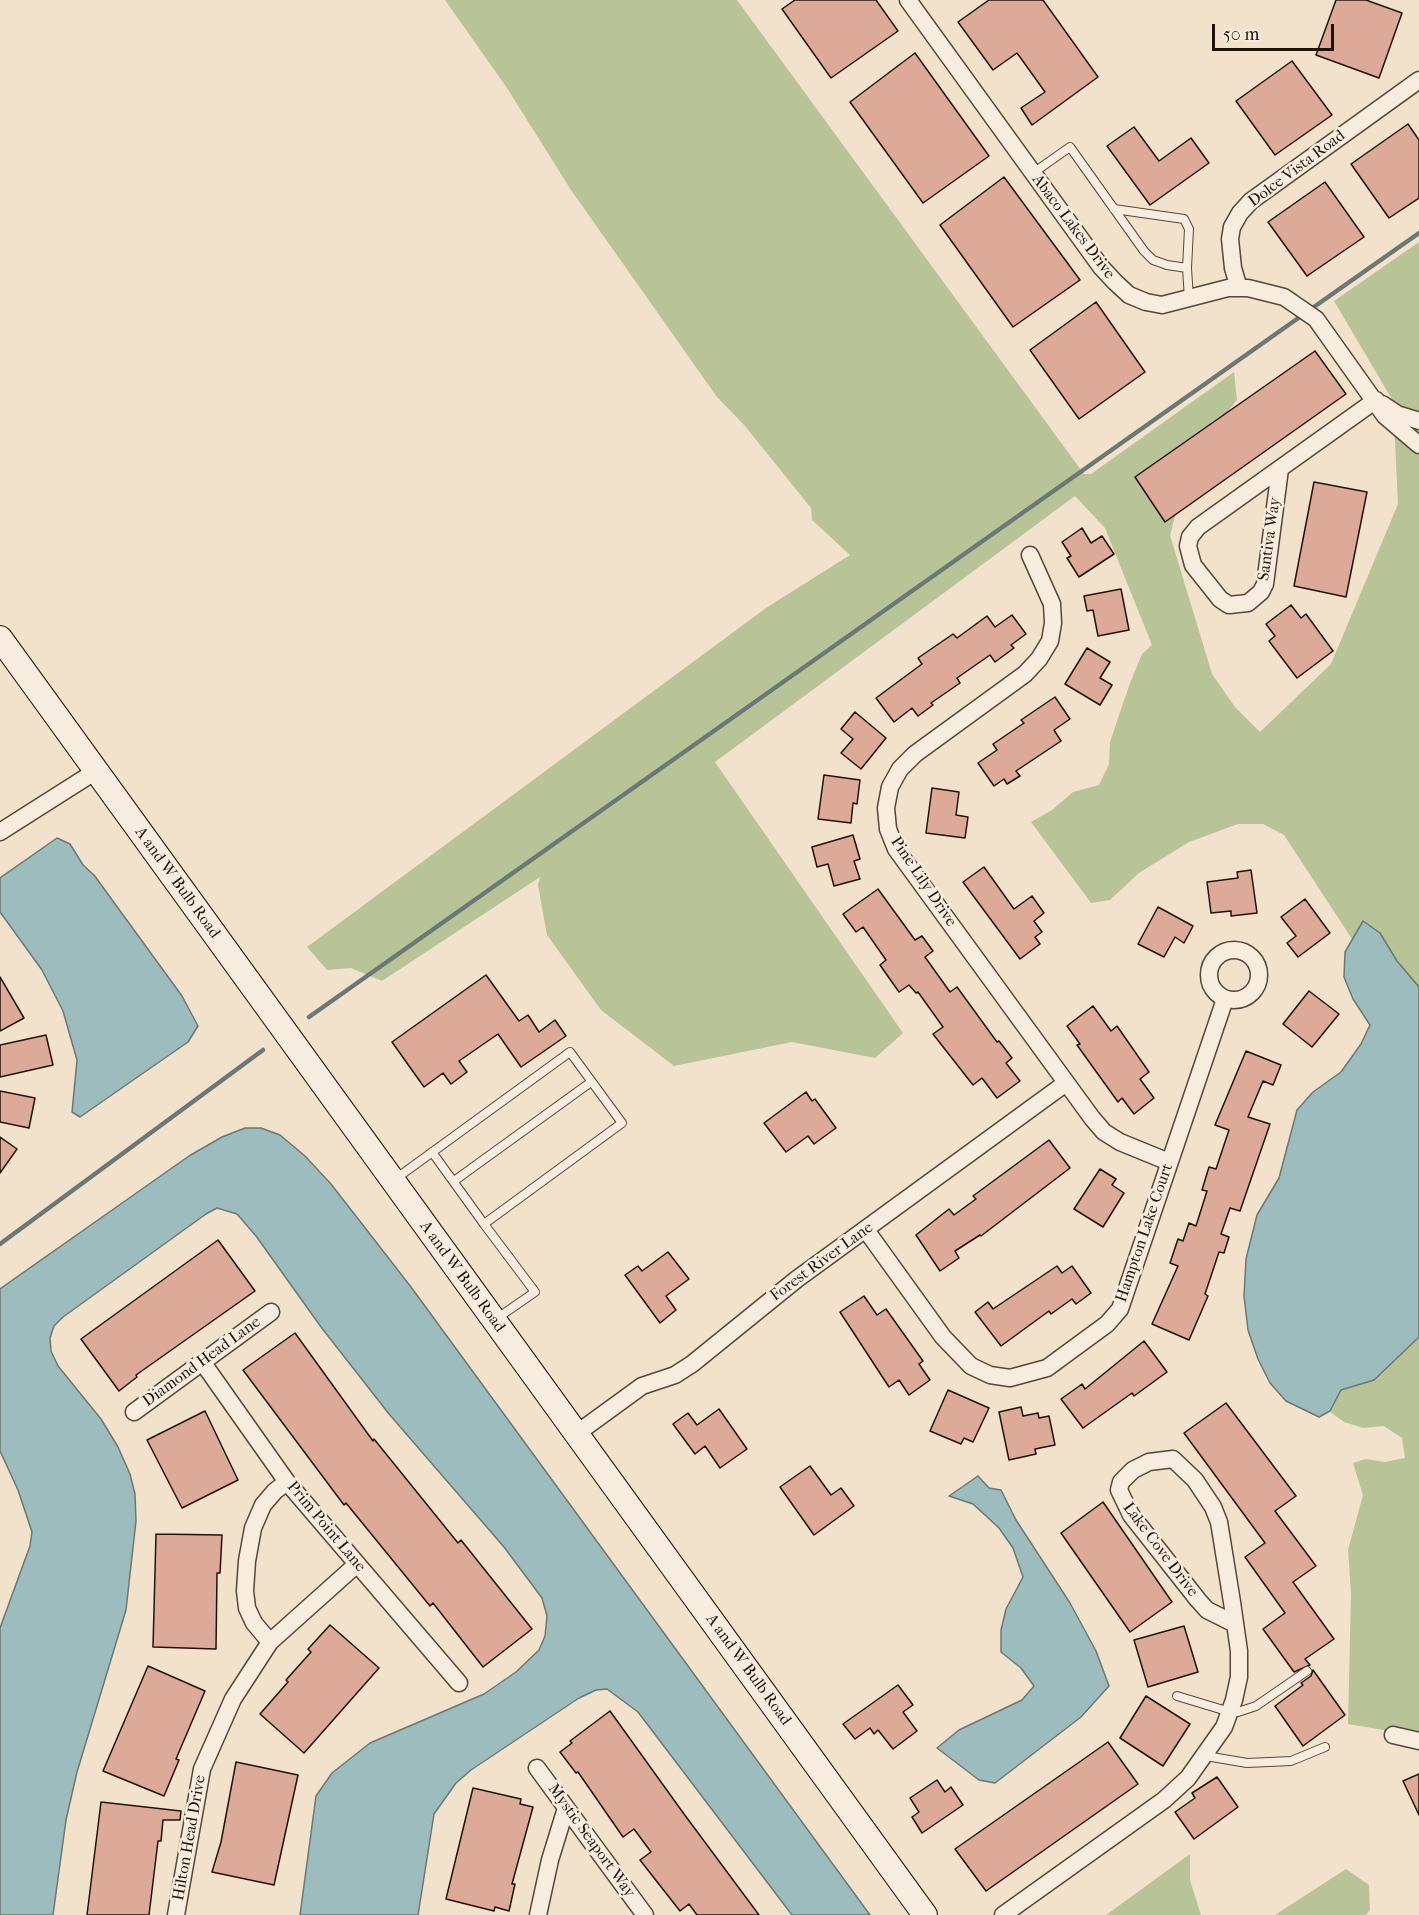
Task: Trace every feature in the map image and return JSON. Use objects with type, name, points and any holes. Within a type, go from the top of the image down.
[{"type":"street","name":"Abaco Lakes Drive","points":[[908,0],[1101,267],[1129,295],[1162,305],[1189,300],[1228,288],[1284,297],[1316,319],[1376,400],[1385,416],[1419,445]]},
{"type":"street","name":"Dolce Vista Road","points":[[1239,288],[1232,260],[1230,239],[1232,227],[1240,213],[1251,201],[1419,80]]},
{"type":"street","name":"Abaco Lakes Drive","points":[[1376,400],[1397,414],[1419,421]]},
{"type":"street","name":"Santiva Way","points":[[1280,469],[1265,584],[1262,592],[1248,603],[1229,604],[1220,599],[1193,565],[1188,546],[1190,537],[1198,527],[1376,400]]},
{"type":"street","name":"Pine Lily Drive","points":[[1030,555],[1052,604],[1053,623],[1050,640],[1039,659],[1025,674],[915,754],[900,769],[890,788],[886,808],[888,830],[896,849],[1066,1083],[1104,1131],[1120,1142],[1169,1162]]},
{"type":"street","name":"A and W Bulb Road","points":[[0,638],[925,1915]]},
{"type":"street","points":[[0,832],[96,771]]},
{"type":"street","name":"Hampton Lake Court","points":[[866,1230],[956,1353],[971,1366],[990,1375],[1011,1378],[1029,1375],[1062,1359],[1107,1324],[1120,1309],[1226,999]]},
{"type":"street","name":"Forest River Lane","points":[[576,1434],[642,1386],[675,1375],[692,1364],[748,1316],[1066,1083]]},
{"type":"street","name":"Diamond Head Lane","points":[[134,1412],[271,1312]]},
{"type":"street","name":"Prim Point Lane","points":[[202,1363],[287,1482],[459,1683]]},
{"type":"street","name":"Lake Cove Drive","points":[[1003,1915],[1164,1800],[1188,1778],[1206,1756],[1224,1727],[1230,1712],[1239,1677],[1235,1624],[1219,1522],[1201,1489],[1173,1459],[1149,1462],[1133,1470],[1121,1482],[1119,1490],[1131,1515],[1198,1600],[1208,1610],[1235,1624]]},
{"type":"street","points":[[270,1642],[254,1623],[247,1608],[244,1592],[247,1561],[253,1528],[263,1505],[275,1491],[287,1482]]},
{"type":"street","name":"Hilton Head Drive","points":[[176,1915],[202,1769],[233,1699],[270,1642],[356,1565]]},
{"type":"street","points":[[1393,1735],[1419,1741]]},
{"type":"street","name":"Mystic Seaport Way","points":[[537,1768],[645,1915]]},
{"type":"street","points":[[538,1915],[550,1860],[566,1808]]},
{"type":"lane","points":[[1033,173],[1070,147],[1153,260],[1167,266],[1186,268]]},
{"type":"lane","points":[[1114,209],[1184,219],[1189,229],[1186,268],[1189,300]]},
{"type":"lane","points":[[394,1181],[570,1052],[621,1123],[484,1224]]},
{"type":"lane","points":[[454,1181],[591,1082]]},
{"type":"lane","points":[[432,1152],[535,1292],[494,1321]]},
{"type":"lane","points":[[1177,1696],[1230,1712],[1256,1706],[1307,1671]]},
{"type":"lane","points":[[1206,1756],[1247,1763],[1291,1761],[1325,1747]]},
{"type":"green space","points":[[445,0],[737,0],[1084,474],[1091,474],[1234,372],[1237,400],[1191,458],[1170,535],[1212,674],[1235,707],[1260,732],[1331,664],[1398,504],[1393,401],[1334,301],[1419,242],[1419,987],[1397,961],[1380,933],[1363,922],[1352,939],[1284,835],[1263,824],[1238,824],[1189,842],[1139,873],[1110,900],[1091,903],[1031,822],[1052,810],[1073,792],[1099,785],[1109,764],[1110,742],[1129,686],[1142,654],[1152,645],[1105,528],[1075,496],[715,762],[903,1033],[875,1058],[792,1042],[674,1066],[601,1010],[547,935],[538,885],[540,877],[382,981],[351,968],[327,970],[307,947],[766,608],[850,555],[812,520],[811,508],[745,426],[717,397],[571,190],[507,88]]},
{"type":"green space","points":[[1419,1337],[1419,1736],[1348,1724],[1351,1593],[1348,1550],[1363,1495],[1353,1463],[1366,1459],[1385,1462],[1405,1458],[1402,1438],[1384,1426],[1363,1428],[1344,1422],[1330,1412],[1341,1390],[1374,1380]]},
{"type":"green space","points":[[1190,1854],[1190,1880],[1201,1915],[1106,1915]]},
{"type":"green space","points":[[1346,1869],[1369,1885],[1370,1910],[1366,1915],[1275,1915]]},
{"type":"water","points":[[57,838],[70,844],[83,865],[94,875],[182,996],[198,1026],[188,1042],[80,1117],[72,1112],[77,1060],[63,1011],[42,970],[0,912],[0,878]]},
{"type":"water","points":[[1363,921],[1380,933],[1397,961],[1419,987],[1419,1337],[1374,1380],[1341,1390],[1330,1411],[1319,1417],[1286,1401],[1270,1383],[1258,1359],[1248,1330],[1244,1296],[1246,1259],[1257,1215],[1279,1178],[1297,1110],[1313,1092],[1341,1072],[1361,1044],[1370,1025],[1353,999],[1344,977],[1345,952]]},
{"type":"water","points":[[245,1128],[261,1128],[280,1135],[305,1156],[331,1184],[411,1287],[870,1915],[792,1915],[638,1712],[607,1689],[596,1690],[579,1698],[471,1770],[456,1783],[434,1814],[418,1915],[300,1915],[316,1796],[332,1773],[370,1743],[484,1694],[516,1672],[539,1650],[545,1636],[547,1616],[542,1598],[504,1547],[389,1414],[321,1327],[256,1236],[237,1214],[217,1208],[63,1317],[54,1326],[50,1338],[51,1351],[58,1366],[101,1419],[118,1447],[130,1474],[135,1494],[136,1521],[126,1610],[77,1772],[66,1820],[53,1915],[0,1915],[0,1628],[30,1546],[32,1532],[18,1490],[0,1451],[0,1289],[189,1156],[222,1137]]},
{"type":"water","points":[[978,1476],[989,1488],[1001,1490],[1016,1520],[1070,1603],[1096,1651],[1109,1686],[1081,1717],[995,1783],[979,1780],[937,1748],[959,1730],[1022,1700],[1034,1686],[1021,1668],[1001,1652],[1001,1630],[1006,1609],[1023,1577],[1013,1548],[999,1528],[973,1504],[949,1496]]},
{"type":"building","points":[[795,0],[876,0],[898,31],[831,78],[782,9]]},
{"type":"building","points":[[989,0],[1043,0],[1098,77],[1032,125],[1021,108],[1045,92],[1025,64],[1017,53],[993,70],[958,22]]},
{"type":"building","points":[[1336,0],[1366,0],[1402,13],[1379,78],[1316,55]]},
{"type":"building","points":[[915,53],[989,156],[923,203],[850,102]]},
{"type":"building","points":[[1292,61],[1332,115],[1275,155],[1236,101]]},
{"type":"building","points":[[1408,124],[1419,140],[1419,198],[1389,218],[1351,164]]},
{"type":"building","points":[[1134,127],[1159,161],[1191,138],[1209,163],[1150,205],[1107,146]]},
{"type":"building","points":[[1004,177],[1080,280],[1013,327],[940,225]]},
{"type":"building","points":[[1325,182],[1364,237],[1307,276],[1268,222]]},
{"type":"building","points":[[1096,302],[1145,372],[1079,419],[1030,350]]},
{"type":"building","points":[[1315,351],[1346,394],[1165,522],[1135,477]]},
{"type":"building","points":[[1314,482],[1367,492],[1346,597],[1294,586]]},
{"type":"building","points":[[1082,528],[1091,543],[1102,536],[1114,554],[1079,577],[1067,558],[1071,556],[1062,542]]},
{"type":"building","points":[[1121,589],[1129,630],[1098,636],[1093,610],[1087,611],[1084,596]]},
{"type":"building","points":[[1291,605],[1301,618],[1306,614],[1333,651],[1297,678],[1269,641],[1275,636],[1266,624]]},
{"type":"building","points":[[1012,615],[1026,634],[1011,645],[1014,648],[995,662],[990,655],[957,678],[960,683],[931,703],[933,705],[918,716],[912,708],[894,722],[876,698],[922,664],[918,658],[953,634],[957,638],[987,616],[995,627]]},
{"type":"building","points":[[1087,648],[1110,662],[1100,678],[1112,685],[1100,705],[1065,684]]},
{"type":"building","points":[[1055,697],[1070,719],[1054,730],[1061,741],[1016,771],[1020,776],[1007,784],[1004,779],[994,786],[978,763],[997,750],[993,744],[1024,723],[1021,720]]},
{"type":"building","points":[[855,712],[886,738],[861,769],[841,753],[853,739],[841,729]]},
{"type":"building","points":[[824,775],[860,780],[857,804],[853,803],[851,823],[818,819]]},
{"type":"building","points":[[932,788],[959,792],[956,815],[968,817],[965,838],[926,833]]},
{"type":"building","points":[[853,835],[860,859],[854,861],[860,879],[834,886],[828,864],[817,867],[812,847]]},
{"type":"building","points":[[984,867],[1014,909],[1032,896],[1044,913],[1034,921],[1042,932],[1035,937],[1040,944],[1020,959],[963,882]]},
{"type":"building","points":[[1251,870],[1257,913],[1231,916],[1231,911],[1211,913],[1207,882],[1238,878],[1237,872]]},
{"type":"building","points":[[878,889],[915,940],[922,936],[933,951],[925,957],[950,992],[957,987],[997,1042],[999,1041],[1012,1058],[1006,1063],[1020,1081],[997,1098],[982,1078],[973,1085],[933,1034],[943,1027],[918,992],[916,993],[909,985],[899,992],[880,965],[886,960],[863,927],[856,932],[843,914]]},
{"type":"building","points":[[1305,899],[1330,933],[1298,957],[1287,943],[1296,936],[1281,917]]},
{"type":"building","points":[[1158,907],[1193,926],[1184,943],[1175,937],[1164,957],[1138,944]]},
{"type":"building","points":[[486,975],[519,1021],[528,1015],[539,1032],[555,1020],[566,1036],[521,1067],[498,1034],[459,1061],[467,1072],[451,1084],[443,1073],[424,1087],[392,1042]]},
{"type":"building","points":[[0,977],[24,1018],[0,1031]]},
{"type":"building","points":[[1309,991],[1339,1014],[1312,1047],[1283,1024]]},
{"type":"building","points":[[1093,1006],[1111,1031],[1117,1026],[1149,1072],[1140,1079],[1154,1098],[1134,1114],[1122,1098],[1118,1102],[1077,1045],[1080,1044],[1067,1026]]},
{"type":"building","points":[[46,1035],[53,1065],[0,1077],[0,1045]]},
{"type":"building","points":[[1246,1051],[1281,1065],[1273,1085],[1263,1081],[1248,1117],[1270,1124],[1240,1211],[1230,1208],[1221,1234],[1229,1237],[1224,1253],[1219,1252],[1205,1294],[1208,1296],[1189,1340],[1152,1324],[1178,1266],[1170,1263],[1178,1239],[1183,1241],[1189,1223],[1196,1226],[1207,1191],[1202,1190],[1209,1167],[1216,1169],[1229,1130],[1215,1125]]},
{"type":"building","points":[[0,1091],[35,1098],[29,1128],[0,1122]]},
{"type":"building","points":[[806,1092],[812,1101],[815,1099],[836,1128],[814,1144],[808,1136],[786,1152],[764,1123]]},
{"type":"building","points":[[0,1137],[17,1149],[0,1173]]},
{"type":"building","points":[[1049,1140],[1070,1168],[981,1236],[955,1251],[959,1258],[940,1271],[916,1235],[949,1209],[954,1215],[976,1199],[973,1196]]},
{"type":"building","points":[[1100,1169],[1116,1179],[1112,1185],[1124,1193],[1103,1227],[1074,1209]]},
{"type":"building","points":[[218,1240],[255,1291],[136,1375],[137,1377],[119,1391],[81,1339]]},
{"type":"building","points":[[668,1252],[689,1279],[666,1296],[676,1310],[660,1323],[625,1275],[638,1266],[642,1271]]},
{"type":"building","points":[[1057,1266],[1062,1273],[1072,1266],[1091,1293],[1076,1304],[1072,1299],[1051,1314],[1049,1311],[1001,1346],[975,1312],[988,1302],[993,1309]]},
{"type":"building","points":[[864,1296],[877,1315],[886,1309],[923,1361],[919,1364],[930,1380],[909,1395],[899,1380],[889,1387],[840,1312]]},
{"type":"building","points":[[295,1333],[373,1441],[374,1439],[458,1543],[461,1540],[532,1629],[483,1667],[433,1603],[430,1606],[346,1503],[344,1505],[243,1370]]},
{"type":"building","points":[[1144,1341],[1167,1372],[1134,1396],[1132,1393],[1083,1428],[1061,1399],[1082,1384],[1085,1389]]},
{"type":"building","points":[[948,1390],[989,1408],[973,1442],[964,1438],[961,1444],[930,1431]]},
{"type":"building","points":[[1226,1403],[1296,1496],[1275,1511],[1316,1566],[1293,1582],[1334,1639],[1305,1659],[1310,1665],[1294,1672],[1263,1629],[1285,1613],[1245,1557],[1265,1543],[1184,1433]]},
{"type":"building","points":[[1021,1407],[1023,1416],[1038,1413],[1039,1418],[1049,1416],[1055,1445],[1035,1449],[1036,1454],[1009,1460],[999,1412]]},
{"type":"building","points":[[719,1409],[747,1449],[720,1468],[705,1446],[695,1454],[673,1424],[688,1413],[697,1425]]},
{"type":"building","points":[[205,1411],[238,1480],[182,1508],[147,1440]]},
{"type":"building","points":[[810,1466],[831,1495],[841,1488],[854,1506],[814,1535],[780,1487]]},
{"type":"building","points":[[1103,1502],[1172,1602],[1130,1632],[1061,1533]]},
{"type":"building","points":[[156,1534],[222,1535],[220,1573],[217,1573],[216,1649],[153,1647]]},
{"type":"building","points":[[330,1625],[379,1668],[304,1753],[260,1714],[311,1652],[308,1649]]},
{"type":"building","points":[[1184,1626],[1198,1672],[1148,1687],[1134,1640]]},
{"type":"building","points":[[148,1666],[205,1691],[176,1759],[179,1760],[164,1796],[103,1771]]},
{"type":"building","points":[[1313,1670],[1345,1715],[1303,1746],[1275,1706],[1303,1685],[1301,1683],[1311,1676]]},
{"type":"building","points":[[898,1685],[913,1705],[903,1712],[917,1731],[893,1749],[878,1730],[874,1734],[870,1728],[855,1739],[843,1724]]},
{"type":"building","points":[[1146,1696],[1190,1724],[1163,1766],[1120,1738]]},
{"type":"building","points":[[610,1711],[759,1915],[697,1915],[689,1904],[680,1911],[640,1860],[651,1852],[634,1829],[623,1837],[578,1772],[576,1773],[560,1752],[572,1743],[570,1741]]},
{"type":"building","points":[[1108,1742],[1138,1784],[986,1891],[955,1849]]},
{"type":"building","points":[[236,1762],[298,1775],[274,1885],[212,1872],[221,1842]]},
{"type":"building","points":[[1419,1774],[1419,1815],[1403,1781]]},
{"type":"building","points":[[1217,1777],[1238,1807],[1194,1839],[1175,1812],[1195,1798],[1192,1793]]},
{"type":"building","points":[[937,1780],[945,1792],[951,1787],[963,1805],[922,1833],[912,1817],[919,1812],[910,1798]]},
{"type":"building","points":[[473,1788],[521,1799],[520,1804],[533,1807],[512,1884],[515,1884],[509,1911],[495,1907],[494,1911],[446,1899]]},
{"type":"building","points":[[101,1802],[181,1811],[180,1820],[163,1820],[161,1841],[158,1841],[149,1915],[87,1915]]},
{"type":"waterway","points":[[1311,309],[1419,233]]},
{"type":"waterway","points":[[309,1017],[1304,314]]},
{"type":"waterway","points":[[0,1244],[263,1050]]}]
